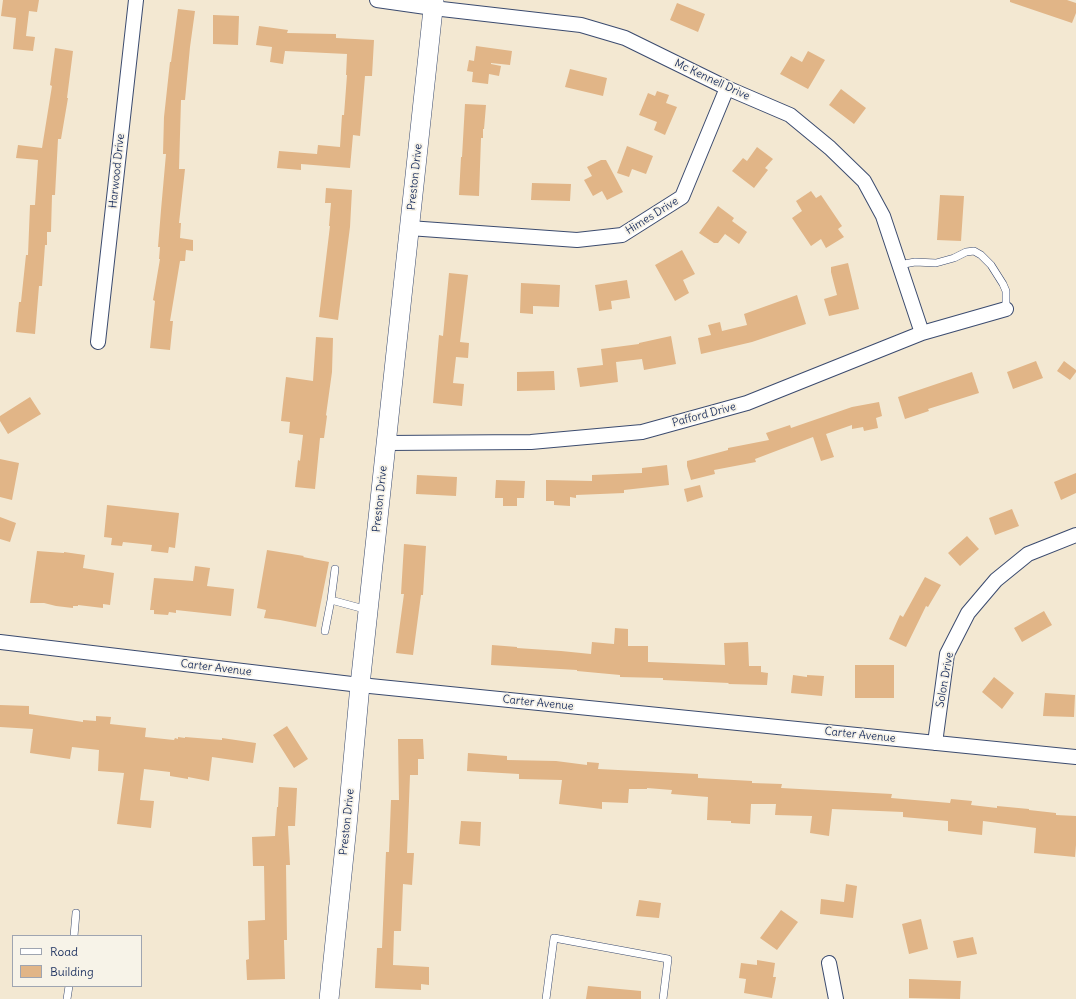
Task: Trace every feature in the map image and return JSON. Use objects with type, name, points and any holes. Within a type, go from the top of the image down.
[{"type":"street","name":"Harwood Drive","points":[[98,342],[136,0]]},
{"type":"street","name":"Mc Kennell Drive","points":[[377,0],[433,4],[581,25],[625,38],[727,88],[790,115],[830,148],[864,181],[883,216],[922,333]]},
{"type":"street","name":"Preston Drive","points":[[329,999],[360,685],[433,4]]},
{"type":"street","name":"Himes Drive","points":[[409,228],[577,240],[622,235],[682,197],[727,88]]},
{"type":"street","name":"Pafford Drive","points":[[386,443],[531,442],[642,432],[747,403],[922,333],[1006,310]]},
{"type":"street","name":"Solon Drive","points":[[935,742],[947,654],[968,613],[996,580],[1028,554],[1076,535]]},
{"type":"street","name":"Carter Avenue","points":[[0,642],[360,685],[1076,757]]},
{"type":"street","points":[[829,963],[836,999]]},
{"type":"lane","points":[[899,265],[915,262],[936,263],[954,258],[966,252],[974,251],[981,255],[991,265],[1003,284],[1006,291],[1006,310]]},
{"type":"lane","points":[[325,631],[335,569]]},
{"type":"lane","points":[[330,600],[368,610]]},
{"type":"lane","points":[[74,935],[76,912]]},
{"type":"lane","points":[[546,999],[554,938],[668,959],[663,999]]},
{"type":"lane","points":[[67,999],[69,987]]},
{"type":"building","points":[[3,0],[39,0],[37,12],[29,11],[26,36],[35,37],[33,51],[13,49],[16,18],[1,16]]},
{"type":"building","points":[[1010,0],[1067,0],[1076,3],[1076,13],[1072,23],[1010,2]]},
{"type":"building","points":[[677,3],[705,14],[698,32],[670,20]]},
{"type":"building","points":[[178,9],[195,11],[185,100],[181,100],[179,169],[185,169],[179,223],[181,223],[180,238],[193,240],[193,251],[186,250],[185,261],[180,261],[170,321],[173,321],[170,350],[150,348],[155,301],[153,300],[160,259],[160,247],[158,247],[166,154],[163,154],[164,117]]},
{"type":"building","points":[[213,15],[239,16],[238,45],[213,44]]},
{"type":"building","points":[[259,26],[288,30],[287,33],[336,34],[336,38],[374,40],[372,76],[365,76],[360,136],[353,135],[350,168],[301,164],[301,170],[277,168],[279,151],[317,154],[318,145],[340,147],[342,115],[344,115],[347,54],[285,51],[283,64],[270,62],[272,47],[256,45]]},
{"type":"building","points":[[476,46],[512,51],[510,65],[491,63],[501,66],[499,76],[489,74],[488,84],[472,82],[473,72],[467,71],[469,60],[474,61]]},
{"type":"building","points":[[55,48],[73,51],[68,98],[61,139],[58,139],[55,195],[52,195],[51,232],[47,232],[42,286],[39,286],[35,334],[16,332],[26,255],[28,255],[30,205],[35,205],[38,160],[16,158],[18,145],[42,148],[52,86],[50,85]]},
{"type":"building","points":[[808,51],[825,60],[808,89],[780,74],[791,56],[802,62]]},
{"type":"building","points":[[570,69],[607,78],[603,96],[565,87]]},
{"type":"building","points":[[841,89],[866,108],[854,124],[829,105]]},
{"type":"building","points":[[657,91],[669,95],[666,103],[677,107],[665,135],[654,130],[657,122],[639,115],[648,93],[655,96]]},
{"type":"building","points":[[465,104],[486,105],[483,138],[481,138],[479,196],[459,195]]},
{"type":"building","points":[[627,146],[653,156],[646,174],[632,169],[629,177],[617,173]]},
{"type":"building","points":[[757,147],[773,159],[765,168],[768,170],[754,188],[732,171],[743,158],[747,161]]},
{"type":"building","points":[[601,160],[606,160],[623,192],[607,200],[602,191],[593,196],[584,180],[592,176],[587,167]]},
{"type":"building","points":[[532,183],[571,184],[570,201],[531,200]]},
{"type":"building","points":[[326,188],[352,190],[350,227],[338,320],[319,317],[330,226],[331,203],[325,203]]},
{"type":"building","points":[[811,191],[816,198],[821,195],[842,226],[838,229],[844,237],[826,248],[821,239],[811,246],[792,218],[802,211],[796,201]]},
{"type":"building","points":[[940,195],[964,196],[961,241],[937,240]]},
{"type":"building","points":[[718,206],[734,218],[732,221],[747,232],[739,244],[725,234],[718,243],[714,243],[699,233]]},
{"type":"building","points":[[682,250],[695,274],[683,280],[689,293],[675,301],[655,265]]},
{"type":"building","points":[[848,263],[859,309],[829,316],[824,299],[837,295],[831,267]]},
{"type":"building","points":[[449,273],[468,275],[460,342],[469,343],[468,358],[456,357],[453,383],[464,384],[462,406],[433,403],[439,335],[443,336]]},
{"type":"building","points":[[627,280],[630,298],[611,301],[612,309],[599,311],[595,285]]},
{"type":"building","points":[[521,283],[560,285],[559,307],[533,306],[533,314],[520,313]]},
{"type":"building","points":[[797,295],[806,324],[752,342],[701,354],[698,338],[711,335],[708,325],[720,322],[722,331],[747,325],[744,314]]},
{"type":"building","points":[[671,336],[676,364],[644,370],[642,359],[616,362],[618,382],[580,387],[577,368],[603,365],[601,349],[639,344]]},
{"type":"building","points":[[316,337],[333,338],[332,372],[327,416],[324,438],[320,438],[315,489],[295,487],[303,435],[289,433],[290,422],[281,421],[286,377],[313,381]]},
{"type":"building","points":[[1036,361],[1043,378],[1013,389],[1007,372]]},
{"type":"building","points":[[1064,361],[1076,370],[1070,380],[1057,371]]},
{"type":"building","points":[[554,371],[555,390],[517,391],[517,372]]},
{"type":"building","points":[[972,372],[979,393],[928,409],[929,411],[905,419],[898,397]]},
{"type":"building","points":[[30,397],[41,414],[8,434],[0,421],[0,416]]},
{"type":"building","points":[[879,402],[882,416],[876,418],[878,428],[864,431],[863,427],[852,429],[852,425],[826,434],[834,457],[821,461],[813,437],[755,459],[756,462],[714,470],[715,474],[691,480],[687,461],[728,450],[728,448],[769,440],[766,433],[790,425],[791,428],[852,407]]},
{"type":"building","points":[[0,459],[19,463],[12,500],[0,497]]},
{"type":"building","points":[[667,465],[669,485],[624,490],[624,493],[576,495],[576,498],[570,497],[570,506],[554,505],[554,501],[546,501],[546,480],[592,481],[592,475],[642,473],[642,468]]},
{"type":"building","points":[[1076,473],[1076,493],[1061,500],[1054,482]]},
{"type":"building","points":[[417,475],[457,477],[456,496],[416,494]]},
{"type":"building","points":[[496,480],[525,481],[524,498],[517,498],[517,506],[503,506],[503,498],[495,498]]},
{"type":"building","points":[[700,485],[703,497],[687,502],[684,489]]},
{"type":"building","points":[[107,505],[179,513],[175,548],[169,547],[168,553],[151,551],[152,545],[123,542],[122,546],[111,545],[112,538],[104,537]]},
{"type":"building","points":[[1012,509],[1019,526],[995,535],[989,518]]},
{"type":"building","points":[[0,517],[16,523],[10,542],[0,539]]},
{"type":"building","points":[[967,536],[979,549],[960,566],[948,553]]},
{"type":"building","points":[[404,544],[426,546],[423,595],[421,595],[413,655],[396,653],[404,594],[401,594]]},
{"type":"building","points":[[267,550],[329,562],[316,627],[264,618],[266,610],[257,608]]},
{"type":"building","points":[[37,551],[64,552],[85,555],[83,568],[114,573],[110,605],[103,604],[103,608],[78,605],[73,606],[73,608],[44,603],[30,603]]},
{"type":"building","points":[[195,566],[210,568],[207,586],[234,589],[231,616],[176,610],[176,613],[169,612],[168,615],[154,614],[154,610],[150,610],[154,578],[193,581]]},
{"type":"building","points":[[925,577],[941,585],[928,607],[926,606],[906,647],[889,639],[900,615],[903,617]]},
{"type":"building","points":[[1044,611],[1052,625],[1022,642],[1014,628]]},
{"type":"building","points":[[615,628],[628,629],[628,646],[648,646],[648,662],[725,665],[724,643],[748,642],[749,666],[761,666],[761,672],[768,673],[767,685],[663,680],[663,678],[620,677],[620,675],[577,670],[491,665],[492,645],[591,654],[592,642],[614,644]]},
{"type":"building","points":[[855,665],[894,665],[894,698],[855,698]]},
{"type":"building","points":[[793,675],[807,677],[807,675],[824,676],[822,696],[791,693]]},
{"type":"building","points":[[994,677],[1014,693],[1002,709],[982,692]]},
{"type":"building","points":[[1045,693],[1075,695],[1074,717],[1043,716]]},
{"type":"building","points":[[0,705],[29,706],[29,714],[83,722],[83,720],[96,721],[96,716],[111,717],[110,724],[146,728],[145,737],[174,740],[175,738],[178,739],[178,737],[222,740],[222,738],[256,743],[253,763],[212,757],[209,781],[188,777],[188,779],[170,776],[170,772],[144,769],[140,800],[154,801],[151,828],[117,824],[124,773],[98,771],[99,750],[72,747],[70,759],[30,753],[33,729],[0,727]]},
{"type":"building","points":[[287,726],[308,759],[294,768],[273,735]]},
{"type":"building","points":[[398,739],[423,739],[424,759],[418,759],[418,775],[410,775],[407,853],[414,853],[412,885],[403,884],[401,931],[394,931],[393,965],[429,967],[429,985],[421,984],[421,990],[375,988],[377,948],[382,948],[386,852],[389,852],[391,800],[399,800]]},
{"type":"building","points":[[468,753],[507,756],[507,760],[556,761],[587,765],[587,762],[599,763],[598,769],[698,774],[698,778],[782,784],[781,788],[892,794],[891,798],[950,803],[951,799],[972,801],[971,805],[997,808],[997,806],[1029,809],[1056,813],[1056,815],[1076,816],[1075,857],[1034,853],[1036,828],[983,821],[982,835],[948,831],[948,821],[903,817],[903,812],[832,809],[829,836],[810,833],[812,816],[775,815],[776,804],[751,804],[750,824],[731,823],[731,821],[707,820],[708,797],[671,794],[672,790],[647,788],[629,789],[628,803],[602,802],[602,809],[559,804],[562,780],[519,779],[519,774],[467,771]]},
{"type":"building","points":[[279,787],[297,788],[295,826],[288,826],[290,865],[286,865],[287,940],[284,940],[285,979],[247,980],[246,960],[249,959],[248,921],[265,920],[264,866],[253,866],[252,837],[275,836]]},
{"type":"building","points":[[461,821],[481,822],[480,846],[459,844]]},
{"type":"building","points":[[846,884],[857,886],[853,918],[820,914],[821,899],[844,902]]},
{"type":"building","points":[[639,900],[661,903],[659,918],[636,916]]},
{"type":"building","points":[[781,910],[798,922],[777,950],[760,938]]},
{"type":"building","points":[[921,919],[928,949],[909,954],[902,924]]},
{"type":"building","points":[[973,937],[977,954],[957,958],[953,941]]},
{"type":"building","points":[[757,960],[775,963],[773,977],[776,977],[772,998],[744,993],[746,979],[739,978],[741,963],[757,965]]},
{"type":"building","points":[[909,979],[961,981],[960,999],[909,998]]},
{"type":"building","points":[[588,986],[641,991],[641,999],[586,999]]}]
